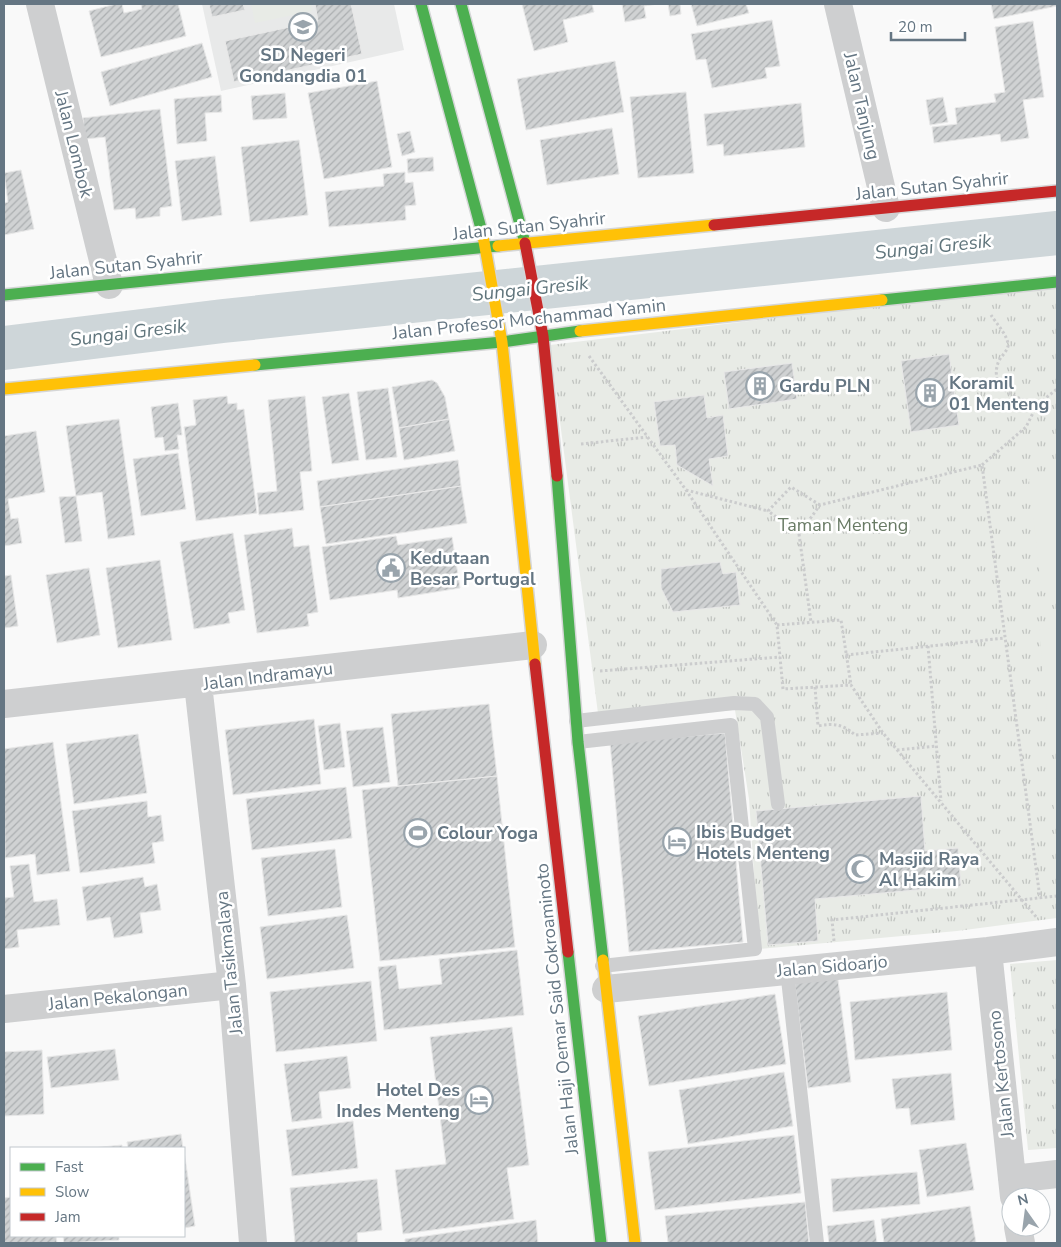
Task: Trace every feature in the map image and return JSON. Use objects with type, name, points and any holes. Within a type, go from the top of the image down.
[{"type":"main road","name":"Jalan Haji Oemar Said Cokroaminoto","points":[[421,4],[486,253],[501,337],[533,645],[601,1243]]},
{"type":"main road","points":[[461,4],[526,247],[542,331],[555,455],[578,742],[635,1243]]},
{"type":"main road","name":"Jalan Sutan Syahrir","points":[[4,295],[486,253],[526,247],[1057,191]]},
{"type":"main road","name":"Jalan Profesor Mochammad Yamin","points":[[4,389],[501,337],[542,331],[577,331],[1057,282]]},
{"type":"street","name":"Jalan Lombok","points":[[40,4],[108,285]]},
{"type":"street","name":"Jalan Tanjung","points":[[838,4],[886,208]]},
{"type":"street","name":"Jalan Indramayu","points":[[4,704],[198,684],[533,645]]},
{"type":"street","name":"Jalan Tasikmalaya","points":[[198,684],[232,985],[253,1243]]},
{"type":"street","name":"Jalan Sidoarjo","points":[[604,978],[787,970],[988,951],[1056,942]]},
{"type":"street","name":"Jalan Kertosono","points":[[988,951],[1013,1187]]},
{"type":"street","name":"Jalan Pekalongan","points":[[4,1009],[232,985]]},
{"type":"street","points":[[1016,1187],[1057,1174]]},
{"type":"lane","points":[[576,721],[734,702],[755,704],[767,717],[778,804]]},
{"type":"lane","points":[[578,742],[731,726],[732,735],[755,949],[604,978]]},
{"type":"lane","points":[[787,970],[817,1243]]},
{"type":"path","points":[[1000,330],[1007,340],[1008,347],[998,362],[997,378],[1006,393],[1037,406]]},
{"type":"path","points":[[577,331],[583,348],[686,490],[777,625],[784,689],[850,685]]},
{"type":"path","points":[[811,622],[799,534],[820,505],[982,465],[1026,427],[1037,406],[1057,388]]},
{"type":"path","points":[[581,444],[647,437]]},
{"type":"path","points":[[982,465],[1040,898]]},
{"type":"path","points":[[768,511],[791,487],[820,505]]},
{"type":"path","points":[[686,490],[768,511],[799,534]]},
{"type":"path","points":[[777,625],[841,620],[850,685],[897,750],[1056,942]]},
{"type":"path","points":[[846,655],[1005,638]]},
{"type":"path","points":[[928,646],[941,802]]},
{"type":"path","points":[[600,671],[780,657]]},
{"type":"path","points":[[815,687],[818,726],[836,723],[848,728],[856,735],[883,732]]},
{"type":"path","points":[[897,750],[936,746]]},
{"type":"path","points":[[837,966],[832,920],[1057,896]]},
{"type":"shaded area","name":"SD Negeri Gondangdia 01","points":[[202,4],[394,4],[404,50],[221,91]]},
{"type":"green space","points":[[251,4],[311,4],[312,11],[255,23]]},
{"type":"green space","name":"Taman Menteng","points":[[1057,284],[1057,918],[957,931],[759,949],[749,799],[735,710],[599,721],[550,345]]},
{"type":"green space","points":[[1057,476],[1057,591],[1042,593],[1029,480]]},
{"type":"green space","points":[[1057,628],[1057,743],[1050,744],[1039,630]]},
{"type":"green space","points":[[1057,778],[1057,840],[1051,779]]},
{"type":"green space","points":[[1057,960],[1057,1148],[1028,1150],[1010,964]]},
{"type":"building","points":[[122,4],[124,13],[142,9],[141,4],[178,4],[186,36],[101,57],[89,11]]},
{"type":"building","points":[[209,4],[243,4],[245,10],[212,17]]},
{"type":"building","points":[[315,4],[351,4],[362,54],[234,82],[225,41],[318,21]]},
{"type":"building","points":[[522,4],[592,4],[594,12],[563,20],[568,42],[534,51]]},
{"type":"building","points":[[622,4],[658,4],[644,6],[646,18],[625,22]]},
{"type":"building","points":[[668,4],[680,4],[681,14],[670,16]]},
{"type":"building","points":[[691,4],[746,4],[749,13],[697,26]]},
{"type":"building","points":[[991,4],[1057,4],[1057,6],[994,19]]},
{"type":"building","points":[[772,20],[780,66],[765,68],[767,78],[712,88],[706,59],[696,60],[691,34]]},
{"type":"building","points":[[1033,21],[1044,97],[1023,100],[1029,138],[1001,142],[1000,134],[934,143],[932,127],[957,124],[955,108],[996,102],[994,94],[1005,92],[995,27]]},
{"type":"building","points":[[202,43],[212,77],[110,106],[101,72]]},
{"type":"building","points":[[615,61],[624,112],[526,130],[517,79]]},
{"type":"building","points":[[377,81],[392,167],[324,179],[308,93]]},
{"type":"building","points":[[686,92],[694,173],[638,178],[630,97]]},
{"type":"building","points":[[285,93],[287,118],[253,120],[251,96]]},
{"type":"building","points":[[221,95],[222,112],[205,113],[207,141],[177,144],[174,99]]},
{"type":"building","points":[[943,97],[948,122],[930,125],[926,100]]},
{"type":"building","points":[[801,103],[805,147],[724,156],[723,144],[707,146],[704,114]]},
{"type":"building","points":[[160,109],[172,206],[160,208],[160,216],[136,219],[135,208],[114,210],[105,137],[85,139],[83,118]]},
{"type":"building","points":[[612,128],[619,174],[547,185],[540,140]]},
{"type":"building","points":[[410,131],[415,152],[402,156],[397,134]]},
{"type":"building","points":[[299,140],[308,215],[250,222],[241,147]]},
{"type":"building","points":[[215,156],[222,215],[182,221],[175,161]]},
{"type":"building","points":[[433,157],[434,171],[408,173],[407,159]]},
{"type":"building","points":[[21,170],[34,229],[4,235],[4,203],[8,202],[4,173]]},
{"type":"building","points":[[405,172],[405,183],[413,182],[416,205],[405,206],[406,220],[329,227],[325,192],[384,186],[383,174]]},
{"type":"building","name":"Koramil 01 Menteng","points":[[949,354],[959,425],[911,432],[901,361]]},
{"type":"building","name":"Gardu PLN","points":[[792,363],[797,399],[729,409],[724,372]]},
{"type":"building","points":[[432,380],[437,383],[445,397],[449,419],[399,428],[392,387]]},
{"type":"building","points":[[388,388],[397,457],[366,460],[357,392]]},
{"type":"building","points":[[349,393],[359,460],[332,464],[322,397]]},
{"type":"building","points":[[704,395],[707,418],[723,415],[728,456],[709,459],[713,486],[677,465],[675,445],[660,446],[654,402]]},
{"type":"building","points":[[227,396],[228,404],[237,403],[237,410],[244,409],[257,513],[196,521],[184,427],[196,425],[193,400]]},
{"type":"building","points":[[305,396],[312,471],[300,472],[304,510],[259,515],[257,493],[277,491],[268,400]]},
{"type":"building","points":[[178,403],[182,435],[177,435],[179,449],[165,451],[163,437],[155,438],[151,407]]},
{"type":"building","points":[[119,419],[135,535],[108,539],[102,492],[76,496],[66,426]]},
{"type":"building","points":[[449,419],[455,451],[404,460],[399,428]]},
{"type":"building","points":[[36,431],[45,492],[8,499],[11,519],[18,518],[22,543],[4,546],[4,436]]},
{"type":"building","points":[[178,453],[186,509],[141,516],[133,459]]},
{"type":"building","points":[[458,460],[461,486],[320,507],[317,481]]},
{"type":"building","points":[[461,486],[467,523],[326,544],[320,507]]},
{"type":"building","points":[[76,496],[82,541],[65,543],[59,497]]},
{"type":"building","points":[[292,528],[294,547],[309,545],[318,612],[307,614],[309,626],[257,633],[244,535]]},
{"type":"building","points":[[233,533],[245,610],[228,613],[230,623],[194,629],[180,542]]},
{"type":"building","name":"Kedutaan Besar Portugal","points":[[396,536],[398,545],[452,537],[460,588],[398,598],[397,590],[330,600],[322,547]]},
{"type":"building","points":[[160,560],[172,640],[118,648],[106,568]]},
{"type":"building","points":[[720,562],[723,574],[736,572],[740,605],[673,612],[661,588],[661,569]]},
{"type":"building","points":[[89,568],[100,635],[57,643],[46,575]]},
{"type":"building","points":[[11,575],[18,626],[4,628],[4,576]]},
{"type":"building","points":[[489,704],[497,776],[398,786],[391,714]]},
{"type":"building","points":[[314,719],[321,784],[233,795],[225,730]]},
{"type":"building","points":[[340,723],[345,767],[324,770],[318,726]]},
{"type":"building","points":[[383,727],[390,782],[353,787],[346,731]]},
{"type":"building","name":"Ibis Budget Hotels Menteng","points":[[725,733],[743,942],[629,952],[610,743]]},
{"type":"building","points":[[138,734],[147,793],[74,804],[66,744]]},
{"type":"building","points":[[53,742],[70,871],[37,875],[35,854],[5,858],[4,749]]},
{"type":"building","points":[[497,776],[515,947],[380,961],[362,790]]},
{"type":"building","points":[[346,787],[352,838],[252,850],[246,799]]},
{"type":"building","name":"Masjid Raya Al Hakim","points":[[921,796],[925,851],[958,848],[961,886],[815,899],[818,941],[768,945],[756,811]]},
{"type":"building","points":[[147,801],[148,817],[161,815],[164,841],[152,843],[155,863],[80,873],[72,811]]},
{"type":"building","points":[[335,849],[342,907],[268,916],[261,858]]},
{"type":"building","points":[[29,864],[34,902],[57,899],[60,925],[17,930],[19,947],[4,949],[4,898],[14,897],[10,866]]},
{"type":"building","points":[[143,877],[145,887],[157,884],[161,910],[140,913],[143,933],[114,938],[110,917],[87,921],[82,887]]},
{"type":"building","points":[[347,915],[354,968],[267,979],[260,927]]},
{"type":"building","points":[[517,950],[524,1015],[384,1030],[378,967],[396,965],[399,989],[442,984],[439,959]]},
{"type":"building","points":[[837,972],[851,1082],[808,1088],[794,977]]},
{"type":"building","points":[[371,981],[377,1041],[276,1052],[270,992]]},
{"type":"building","points":[[947,992],[952,1050],[855,1060],[850,1002]]},
{"type":"building","points":[[775,994],[786,1064],[649,1086],[638,1016]]},
{"type":"building","name":"Hotel Des Indes Menteng","points":[[512,1027],[529,1165],[507,1168],[514,1219],[403,1234],[395,1170],[446,1164],[430,1037]]},
{"type":"building","points":[[115,1049],[119,1080],[51,1088],[47,1057]]},
{"type":"building","points":[[42,1050],[44,1114],[4,1116],[4,1052]]},
{"type":"building","points":[[347,1056],[351,1088],[319,1092],[322,1118],[292,1122],[284,1064]]},
{"type":"building","points":[[784,1072],[793,1126],[688,1144],[679,1090]]},
{"type":"building","points":[[951,1073],[955,1120],[911,1125],[909,1108],[896,1109],[892,1079]]},
{"type":"building","points":[[353,1121],[358,1168],[292,1176],[286,1130]]},
{"type":"building","points":[[181,1134],[183,1147],[128,1147],[127,1142]]},
{"type":"building","points":[[794,1135],[801,1193],[655,1210],[648,1152]]},
{"type":"building","points":[[966,1143],[974,1190],[927,1197],[919,1150]]},
{"type":"building","points":[[122,1145],[122,1147],[102,1147]]},
{"type":"building","points":[[185,1158],[195,1226],[185,1228]]},
{"type":"building","points":[[917,1172],[920,1204],[833,1212],[831,1179]]},
{"type":"building","points":[[377,1179],[382,1230],[357,1233],[358,1243],[295,1243],[290,1188]]},
{"type":"building","points":[[10,1197],[10,1237],[56,1237],[57,1243],[4,1243],[4,1198]]},
{"type":"building","points":[[805,1202],[809,1243],[668,1243],[665,1216]]},
{"type":"building","points":[[970,1206],[976,1243],[884,1243],[881,1219]]},
{"type":"building","points":[[536,1220],[538,1243],[405,1243],[405,1239]]},
{"type":"building","points":[[874,1220],[877,1243],[829,1243],[827,1226]]},
{"type":"building","points":[[63,1237],[119,1237],[119,1240],[64,1243]]},
{"type":"waterway","name":"Sungai Gresik","points":[[4,348],[223,321],[1057,233]]},
{"type":"traffic: fast","points":[[421,4],[483,236]]},
{"type":"traffic: fast","points":[[461,4],[525,243]]},
{"type":"traffic: fast","points":[[4,295],[498,246]]},
{"type":"traffic: fast","points":[[882,300],[1057,282]]},
{"type":"traffic: fast","points":[[255,365],[502,342],[580,331]]},
{"type":"traffic: fast","points":[[557,476],[578,742],[603,960]]},
{"type":"traffic: fast","points":[[568,952],[601,1243]]},
{"type":"traffic: slow","points":[[498,246],[714,225]]},
{"type":"traffic: slow","points":[[483,236],[502,342],[535,664]]},
{"type":"traffic: slow","points":[[580,331],[882,300]]},
{"type":"traffic: slow","points":[[4,389],[255,365]]},
{"type":"traffic: slow","points":[[603,960],[635,1243]]},
{"type":"traffic: jam","points":[[714,225],[1057,191]]},
{"type":"traffic: jam","points":[[525,243],[543,336],[557,476]]},
{"type":"traffic: jam","points":[[535,664],[568,952]]},
{"type":"place","name":"SD Negeri Gondangdia 01","points":[[303,27]]},
{"type":"place","name":"Gardu PLN","points":[[760,386]]},
{"type":"place","name":"Koramil 01 Menteng","points":[[930,393]]},
{"type":"place","name":"Kedutaan Besar Portugal","points":[[391,568]]},
{"type":"place","name":"Colour Yoga","points":[[418,833]]},
{"type":"place","name":"Ibis Budget Hotels Menteng","points":[[677,842]]},
{"type":"place","name":"Masjid Raya Al Hakim","points":[[860,869]]},
{"type":"place","name":"Hotel Des Indes Menteng","points":[[479,1100]]}]
